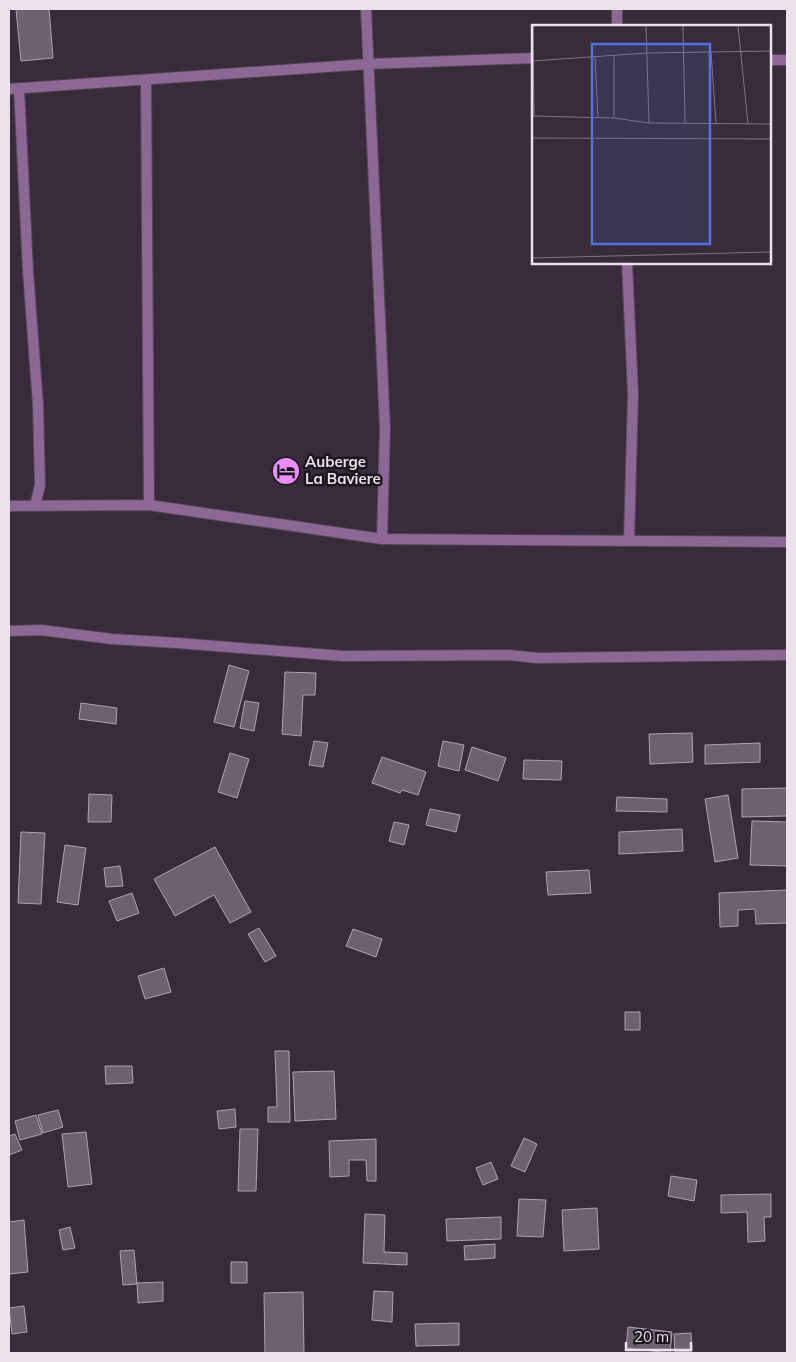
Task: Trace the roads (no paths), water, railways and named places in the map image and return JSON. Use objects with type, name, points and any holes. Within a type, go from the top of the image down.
[{"type":"street","points":[[366,9],[385,428],[382,539]]},
{"type":"street","points":[[617,9],[617,25]]},
{"type":"street","points":[[35,506],[40,485],[38,405],[14,88],[368,64],[532,58]]},
{"type":"street","points":[[771,60],[787,60]]},
{"type":"street","points":[[146,80],[149,505]]},
{"type":"street","points":[[627,264],[633,394],[629,540]]},
{"type":"street","points":[[9,506],[149,505],[382,539],[787,542]]},
{"type":"street","points":[[9,631],[41,630],[112,639],[343,656],[510,655],[538,658],[787,655]]},
{"type":"place","name":"Auberge La Baviere","points":[[286,471]]}]
